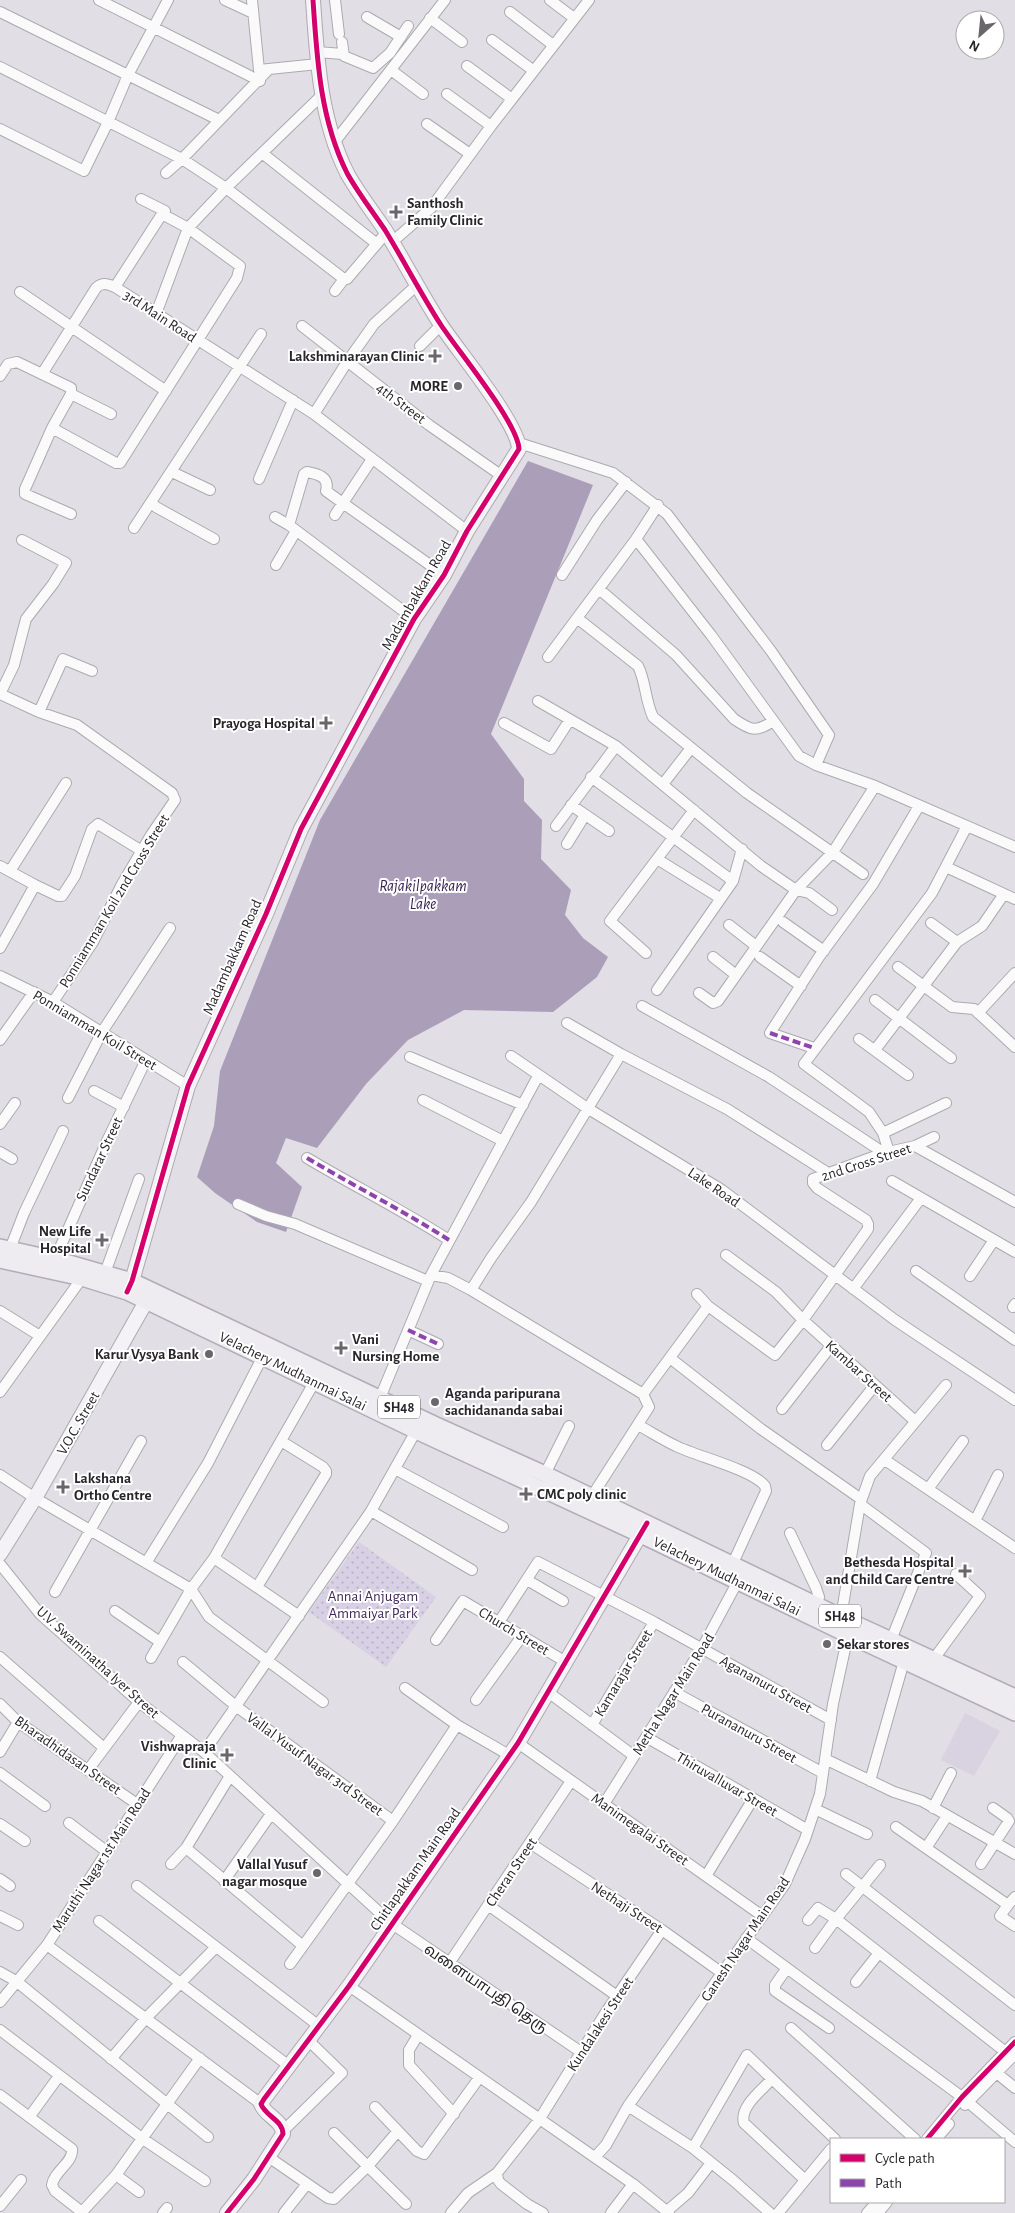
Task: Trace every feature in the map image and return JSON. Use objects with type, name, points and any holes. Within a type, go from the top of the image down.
[{"type":"main road","name":"Velachery Mudhanmai Salai","points":[[3,1252],[82,1278],[130,1286]]},
{"type":"main road","name":"Velachery Mudhanmai Salai","points":[[3,1252],[56,1258],[105,1273],[263,1356],[416,1431],[644,1529],[667,1532],[733,1563]]},
{"type":"main road","name":"Velachery Mudhanmai Salai","points":[[150,1296],[380,1398],[592,1496],[644,1529],[738,1582],[848,1635]]},
{"type":"main road","name":"SH48","points":[[733,1563],[841,1617],[1015,1697]]},
{"type":"main road","name":"SH48","points":[[848,1635],[1015,1713]]},
{"type":"street","points":[[99,0],[153,27],[259,72],[317,58],[343,54]]},
{"type":"street","points":[[0,128],[84,171],[128,75],[168,0]]},
{"type":"street","points":[[225,0],[253,13]]},
{"type":"street","points":[[166,173],[260,81],[252,0]]},
{"type":"street","points":[[314,0],[317,58],[322,95],[334,144],[348,175],[389,238],[441,325],[511,422],[519,443],[613,473],[658,505],[667,514],[765,644],[829,735],[816,765]]},
{"type":"street","points":[[334,0],[343,54],[347,58],[373,68],[390,53],[408,26]]},
{"type":"street","points":[[334,144],[445,0]]},
{"type":"street","points":[[550,0],[574,18]]},
{"type":"street","points":[[336,291],[344,279],[347,279],[377,244],[389,238],[431,208],[491,126],[589,0]]},
{"type":"street","points":[[0,12],[219,120]]},
{"type":"street","points":[[510,12],[553,45]]},
{"type":"street","points":[[367,18],[401,36]]},
{"type":"street","points":[[430,18],[462,42]]},
{"type":"street","points":[[492,40],[534,71]]},
{"type":"street","points":[[467,66],[512,99]]},
{"type":"street","points":[[0,67],[182,159],[226,188],[344,279]]},
{"type":"street","points":[[391,70],[423,94]]},
{"type":"street","points":[[447,94],[491,126]]},
{"type":"street","points":[[156,314],[188,228],[226,188],[322,95]]},
{"type":"street","points":[[427,124],[470,154]]},
{"type":"street","points":[[262,153],[377,244]]},
{"type":"street","points":[[52,428],[116,463],[120,463],[237,278],[240,266],[166,210],[141,199]]},
{"type":"street","points":[[115,287],[166,210]]},
{"type":"street","name":"3rd Main Road","points":[[42,374],[99,285],[106,284],[115,287],[314,414],[467,531]]},
{"type":"street","points":[[314,414],[347,362],[382,315],[417,285]]},
{"type":"street","points":[[20,292],[166,391]]},
{"type":"street","points":[[420,346],[441,325]]},
{"type":"street","name":"4th Street","points":[[302,326],[347,362],[502,476]]},
{"type":"street","points":[[134,528],[261,334]]},
{"type":"street","points":[[0,376],[8,364],[13,361],[71,388],[71,394],[52,428],[25,489],[25,494],[71,514]]},
{"type":"street","points":[[71,394],[111,414]]},
{"type":"street","points":[[259,479],[292,400]]},
{"type":"street","name":"Madambakkam Road","points":[[130,1286],[188,1086],[266,914],[301,829],[414,619],[444,575],[467,531],[519,449],[519,443]]},
{"type":"street","points":[[335,515],[372,459]]},
{"type":"street","points":[[172,472],[210,490]]},
{"type":"street","points":[[276,565],[292,528],[299,488],[307,472],[317,474],[327,480],[326,491],[444,575]]},
{"type":"street","points":[[562,574],[597,520],[626,482]]},
{"type":"street","points":[[151,502],[156,507],[214,539]]},
{"type":"street","points":[[548,657],[636,539],[658,505]]},
{"type":"street","points":[[275,517],[414,619]]},
{"type":"street","points":[[636,539],[711,635],[799,756],[816,765],[874,786],[1015,847]]},
{"type":"street","points":[[22,540],[66,563],[49,590],[26,619],[14,665],[0,694],[39,712],[62,660],[92,671]]},
{"type":"street","points":[[599,589],[676,654],[734,718],[744,726],[756,730],[763,728],[773,721]]},
{"type":"street","points":[[577,618],[638,666],[643,676],[646,704],[653,717],[747,793],[863,874]]},
{"type":"street","points":[[538,701],[569,721],[616,746],[742,849],[796,890],[809,893],[832,910]]},
{"type":"street","name":"Ponniamman Koil 2nd Cross Street","points":[[39,712],[77,725],[172,793],[175,800],[151,835],[122,884],[93,942],[53,1002]]},
{"type":"street","points":[[504,723],[550,749],[569,721]]},
{"type":"street","points":[[556,826],[616,746]]},
{"type":"street","points":[[663,784],[691,748]]},
{"type":"street","points":[[591,777],[733,881]]},
{"type":"street","points":[[10,871],[66,783]]},
{"type":"street","points":[[699,993],[714,1004],[716,1003],[796,890],[833,852],[874,786]]},
{"type":"street","points":[[571,805],[609,831]]},
{"type":"street","points":[[814,1048],[770,1032],[824,951],[873,884],[919,806]]},
{"type":"street","points":[[646,953],[610,921],[694,810]]},
{"type":"street","points":[[567,844],[586,815]]},
{"type":"street","points":[[0,866],[35,885],[58,896],[62,896],[75,876],[92,829],[98,824],[142,851]]},
{"type":"street","points":[[886,1152],[883,1133],[869,1112],[804,1064],[814,1048],[932,893],[967,826]]},
{"type":"street","points":[[657,990],[733,881],[742,849]]},
{"type":"street","points":[[657,859],[720,898]]},
{"type":"street","points":[[946,867],[1015,899]]},
{"type":"street","points":[[0,948],[35,885]]},
{"type":"street","points":[[875,1050],[957,942],[982,926],[1004,894]]},
{"type":"street","points":[[783,922],[824,951]]},
{"type":"street","points":[[931,923],[957,942]]},
{"type":"street","points":[[729,925],[756,946]]},
{"type":"street","points":[[68,1098],[102,1032],[170,928]]},
{"type":"street","points":[[713,957],[736,975]]},
{"type":"street","points":[[760,957],[801,986]]},
{"type":"street","points":[[898,968],[952,1007],[958,1009],[968,1008],[978,1013],[1015,1047]]},
{"type":"street","points":[[978,1013],[1015,973]]},
{"type":"street","name":"Ponniamman Koil Street","points":[[0,976],[53,1002],[188,1086]]},
{"type":"street","points":[[0,1040],[34,992]]},
{"type":"street","points":[[875,1000],[951,1058]]},
{"type":"street","points":[[642,1006],[769,1077],[886,1152]]},
{"type":"street","points":[[568,1023],[621,1054],[727,1110],[828,1173]]},
{"type":"street","points":[[859,1039],[908,1075]]},
{"type":"street","points":[[472,1290],[491,1258],[531,1202],[621,1054]]},
{"type":"street","name":"Lake Road","points":[[511,1056],[587,1108],[722,1190],[895,1320],[1015,1400]]},
{"type":"street","points":[[410,1057],[523,1104]]},
{"type":"street","name":"Sundarar Street","points":[[56,1258],[146,1060]]},
{"type":"street","points":[[380,1398],[430,1278],[538,1076]]},
{"type":"street","points":[[94,1091],[124,1107]]},
{"type":"street","points":[[423,1100],[503,1141]]},
{"type":"street","points":[[0,1124],[15,1103]]},
{"type":"street","points":[[883,1133],[946,1103]]},
{"type":"street","points":[[3,1252],[24,1213],[63,1130]]},
{"type":"street","name":"2nd Cross Street","points":[[835,1276],[868,1229],[868,1224],[866,1220],[813,1183],[813,1179],[886,1152],[915,1146],[934,1137]]},
{"type":"street","points":[[915,1146],[1015,1202]]},
{"type":"street","points":[[0,1152],[12,1159]]},
{"type":"street","points":[[307,1158],[450,1240]]},
{"type":"street","points":[[105,1273],[139,1179]]},
{"type":"street","points":[[892,1180],[1015,1252]]},
{"type":"street","points":[[853,1289],[921,1198]]},
{"type":"street","points":[[238,1204],[266,1216],[305,1228],[430,1278],[448,1278],[472,1290],[643,1394],[649,1407],[592,1496]]},
{"type":"street","points":[[970,1276],[994,1240]]},
{"type":"street","name":"Kambar Street","points":[[726,1255],[776,1292],[803,1320],[915,1422]]},
{"type":"street","points":[[916,1271],[1015,1340]]},
{"type":"street","points":[[697,1294],[708,1306],[775,1355],[835,1276]]},
{"type":"street","points":[[0,1392],[82,1278]]},
{"type":"street","name":"V.O.C. Street","points":[[0,1554],[35,1498],[150,1296]]},
{"type":"street","points":[[643,1394],[708,1306]]},
{"type":"street","points":[[0,1310],[40,1336]]},
{"type":"street","points":[[408,1330],[438,1344]]},
{"type":"street","points":[[782,1409],[831,1346]]},
{"type":"street","points":[[146,1563],[208,1463],[263,1356]]},
{"type":"street","points":[[670,1358],[761,1429],[861,1501],[926,1553],[890,1640]]},
{"type":"street","points":[[151,1658],[191,1589],[214,1558],[315,1381]]},
{"type":"street","points":[[827,1445],[875,1385]]},
{"type":"street","points":[[841,1617],[861,1501],[870,1476],[946,1385]]},
{"type":"street","points":[[638,1425],[677,1447],[729,1466],[758,1480],[765,1486],[766,1491],[733,1563]]},
{"type":"street","points":[[545,1474],[569,1426]]},
{"type":"street","points":[[204,1752],[371,1511],[416,1431]]},
{"type":"street","points":[[55,1592],[141,1441]]},
{"type":"street","points":[[257,1587],[326,1474],[322,1467],[281,1441]]},
{"type":"street","points":[[928,1489],[963,1441]]},
{"type":"street","points":[[885,1460],[1015,1547]]},
{"type":"street","points":[[395,1468],[503,1527]]},
{"type":"street","points":[[0,1475],[35,1498],[191,1589],[209,1617],[323,1702]]},
{"type":"street","points":[[975,1521],[998,1475]]},
{"type":"street","points":[[371,1511],[472,1570]]},
{"type":"street","name":"Chitlapakkam Main Road","points":[[261,2104],[348,1986],[518,1743],[644,1529]]},
{"type":"street","points":[[790,1533],[816,1588],[817,1605]]},
{"type":"street","points":[[214,1558],[300,1616]]},
{"type":"street","name":"Agananuru Street","points":[[527,1580],[538,1562],[654,1622],[831,1720]]},
{"type":"street","name":"U.V. Swaminatha Iyer Street","points":[[0,1564],[40,1614],[139,1702],[204,1752],[271,1814]]},
{"type":"street","points":[[933,1660],[980,1596],[956,1574]]},
{"type":"street","points":[[499,1622],[527,1580],[563,1601]]},
{"type":"street","name":"Metha Nagar Main Road","points":[[604,1804],[702,1648],[738,1582]]},
{"type":"street","name":"Church Street","points":[[436,1640],[463,1601],[566,1662]]},
{"type":"street","points":[[115,1611],[160,1642]]},
{"type":"street","name":"Kamarajar Street","points":[[592,1725],[654,1622]]},
{"type":"street","name":"Ganesh Nagar Main Road","points":[[595,2157],[606,2145],[628,2106],[694,2016],[785,1884],[808,1830],[820,1794],[831,1720],[848,1635]]},
{"type":"street","points":[[476,1700],[522,1636]]},
{"type":"street","points":[[0,1657],[104,1748]]},
{"type":"street","points":[[870,1781],[904,1661]]},
{"type":"street","name":"Vallal Yusuf Nagar 3rd Street","points":[[183,1662],[237,1707],[393,1821]]},
{"type":"street","points":[[405,1688],[457,1725],[509,1755]]},
{"type":"street","points":[[548,1692],[634,1756]]},
{"type":"street","name":"Purananuru Street","points":[[674,1692],[823,1773]]},
{"type":"street","points":[[88,1770],[139,1702]]},
{"type":"street","name":"Bharadhidasan Street","points":[[0,1704],[18,1722],[137,1804]]},
{"type":"street","points":[[0,1752],[18,1722]]},
{"type":"street","points":[[290,1964],[393,1821],[457,1725]]},
{"type":"street","name":"Maruthi Nagar 1st Main Road","points":[[0,2002],[47,1945],[182,1735]]},
{"type":"street","name":"Thiruvalluvar Street","points":[[646,1737],[808,1830]]},
{"type":"street","name":"Manimegalai Street","points":[[518,1743],[762,1915]]},
{"type":"street","points":[[825,1758],[870,1781],[933,1808],[1015,1854]]},
{"type":"street","points":[[0,1773],[45,1806]]},
{"type":"street","points":[[933,1808],[951,1773]]},
{"type":"street","points":[[171,1864],[186,1848],[230,1776]]},
{"type":"street","name":"Cheran Street","points":[[450,1962],[571,1781]]},
{"type":"street","points":[[706,1876],[753,1799]]},
{"type":"street","points":[[981,1864],[1007,1825],[1008,1820],[993,1808]]},
{"type":"street","points":[[815,1809],[867,1834]]},
{"type":"street","points":[[224,1880],[271,1814]]},
{"type":"street","name":"வளையாபதி தெரு","points":[[271,1814],[392,1923],[581,2052]]},
{"type":"street","points":[[926,1848],[947,1816]]},
{"type":"street","points":[[0,1824],[25,1841]]},
{"type":"street","points":[[69,1824],[106,1851]]},
{"type":"street","points":[[896,1827],[926,1848],[1012,1901],[1000,1916],[1015,1926]]},
{"type":"street","name":"Nethaji Street","points":[[530,1843],[662,1930],[722,1973]]},
{"type":"street","points":[[186,1848],[303,1946]]},
{"type":"street","points":[[814,1948],[861,1886],[880,1865]]},
{"type":"street","points":[[846,1874],[1015,2005]]},
{"type":"street","points":[[0,1879],[10,1886]]},
{"type":"street","points":[[137,1886],[319,2026]]},
{"type":"street","points":[[488,1906],[617,1996]]},
{"type":"street","points":[[808,1920],[818,1908],[836,1919],[1011,2055]]},
{"type":"street","points":[[0,1916],[18,1926]]},
{"type":"street","points":[[99,1920],[289,2066]]},
{"type":"street","name":"Kundalakesi Street","points":[[451,2213],[468,2194],[497,2173],[539,2120],[617,1996],[662,1930]]},
{"type":"street","points":[[746,1938],[965,2099],[1015,2142]]},
{"type":"street","points":[[47,1945],[261,2104],[263,2109],[280,2124],[283,2131]]},
{"type":"street","points":[[112,2059],[146,2018],[216,1947]]},
{"type":"street","points":[[856,1982],[879,1953]]},
{"type":"street","points":[[787,1968],[776,1985],[775,1991],[829,2028]]},
{"type":"street","points":[[0,1972],[16,1981],[208,2137]]},
{"type":"street","points":[[348,1986],[595,2157],[668,2212],[688,2193],[711,2163]]},
{"type":"street","points":[[791,2028],[914,2138]]},
{"type":"street","points":[[0,2030],[143,2139],[205,2181]]},
{"type":"street","points":[[418,2035],[409,2050],[410,2065],[454,2114]]},
{"type":"street","points":[[227,2213],[254,2179],[267,2156],[281,2139],[283,2131],[342,2073],[308,2040]]},
{"type":"street","points":[[928,2138],[1011,2055],[1015,2042]]},
{"type":"street","points":[[693,2148],[747,2055],[834,2138]]},
{"type":"street","points":[[0,2095],[72,2149],[72,2155],[54,2178],[52,2185],[55,2191],[83,2213],[116,2175],[200,2058]]},
{"type":"street","points":[[994,2070],[1015,2088]]},
{"type":"street","points":[[30,2116],[59,2076]]},
{"type":"street","points":[[375,2107],[417,2151],[424,2154],[479,2078]]},
{"type":"street","points":[[772,2079],[745,2109],[744,2123],[804,2179]]},
{"type":"street","points":[[937,2138],[965,2099]]},
{"type":"street","points":[[628,2106],[693,2148],[734,2180],[770,2213]]},
{"type":"street","points":[[267,2156],[328,2198],[334,2199],[367,2167],[398,2131]]},
{"type":"street","points":[[334,2133],[406,2204]]},
{"type":"street","points":[[778,2213],[804,2179],[830,2150]]},
{"type":"street","points":[[497,2173],[501,2184],[527,2204],[543,2213]]},
{"type":"street","points":[[116,2175],[138,2192]]},
{"type":"street","points":[[0,2206],[21,2180]]},
{"type":"street","points":[[284,2213],[307,2184]]},
{"type":"street","points":[[611,2213],[633,2184]]},
{"type":"street","points":[[867,2213],[876,2203]]},
{"type":"street","points":[[878,2213],[886,2203]]},
{"type":"shaded area","points":[[965,1713],[1000,1731],[974,1776],[941,1760]]},
{"type":"green space","name":"Annai Anjugam Ammaiyar Park","points":[[359,1542],[436,1597],[386,1667],[309,1612]]},
{"type":"water","name":"Rajakilpakkam Lake","points":[[528,461],[593,485],[491,734],[524,779],[524,801],[542,820],[541,859],[571,890],[565,915],[583,938],[608,957],[597,977],[553,1012],[464,1010],[408,1040],[366,1084],[317,1148],[286,1138],[276,1163],[302,1187],[286,1232],[257,1222],[215,1193],[197,1177],[214,1126],[220,1071],[320,820]]},
{"type":"marked path","points":[[770,1033],[814,1048]]},
{"type":"marked path","points":[[307,1158],[449,1240]]},
{"type":"marked path","points":[[408,1330],[438,1344]]},
{"type":"cycle path","points":[[127,1292],[132,1281],[188,1086],[266,914],[301,829],[414,619],[444,575],[467,531],[519,449],[509,422],[441,325],[385,230],[347,173],[338,152],[325,110],[318,66],[313,0]]},
{"type":"cycle path","points":[[227,2213],[254,2179],[283,2134],[280,2125],[263,2108],[261,2104],[264,2099],[349,1986],[518,1743],[647,1523]]},
{"type":"cycle path","points":[[928,2138],[962,2097],[1015,2042]]},
{"type":"place","name":"Santhosh Family Clinic","points":[[396,212]]},
{"type":"place","name":"Lakshminarayan Clinic","points":[[435,356]]},
{"type":"place","name":"MORE","points":[[458,386]]},
{"type":"place","name":"Prayoga Hospital","points":[[326,723]]},
{"type":"place","name":"New Life Hospital","points":[[102,1240]]},
{"type":"place","name":"Vani Nursing Home","points":[[341,1348]]},
{"type":"place","name":"Karur Vysya Bank","points":[[209,1354]]},
{"type":"place","name":"Aganda paripurana sachidananda sabai","points":[[435,1402]]},
{"type":"place","name":"Lakshana Ortho Centre","points":[[63,1487]]},
{"type":"place","name":"CMC poly clinic","points":[[526,1494]]},
{"type":"place","name":"Bethesda Hospital and Child Care Centre","points":[[965,1571]]},
{"type":"place","name":"Sekar stores","points":[[827,1644]]},
{"type":"place","name":"Vishwapraja Clinic","points":[[227,1755]]},
{"type":"place","name":"Vallal Yusuf nagar mosque","points":[[317,1873]]}]
